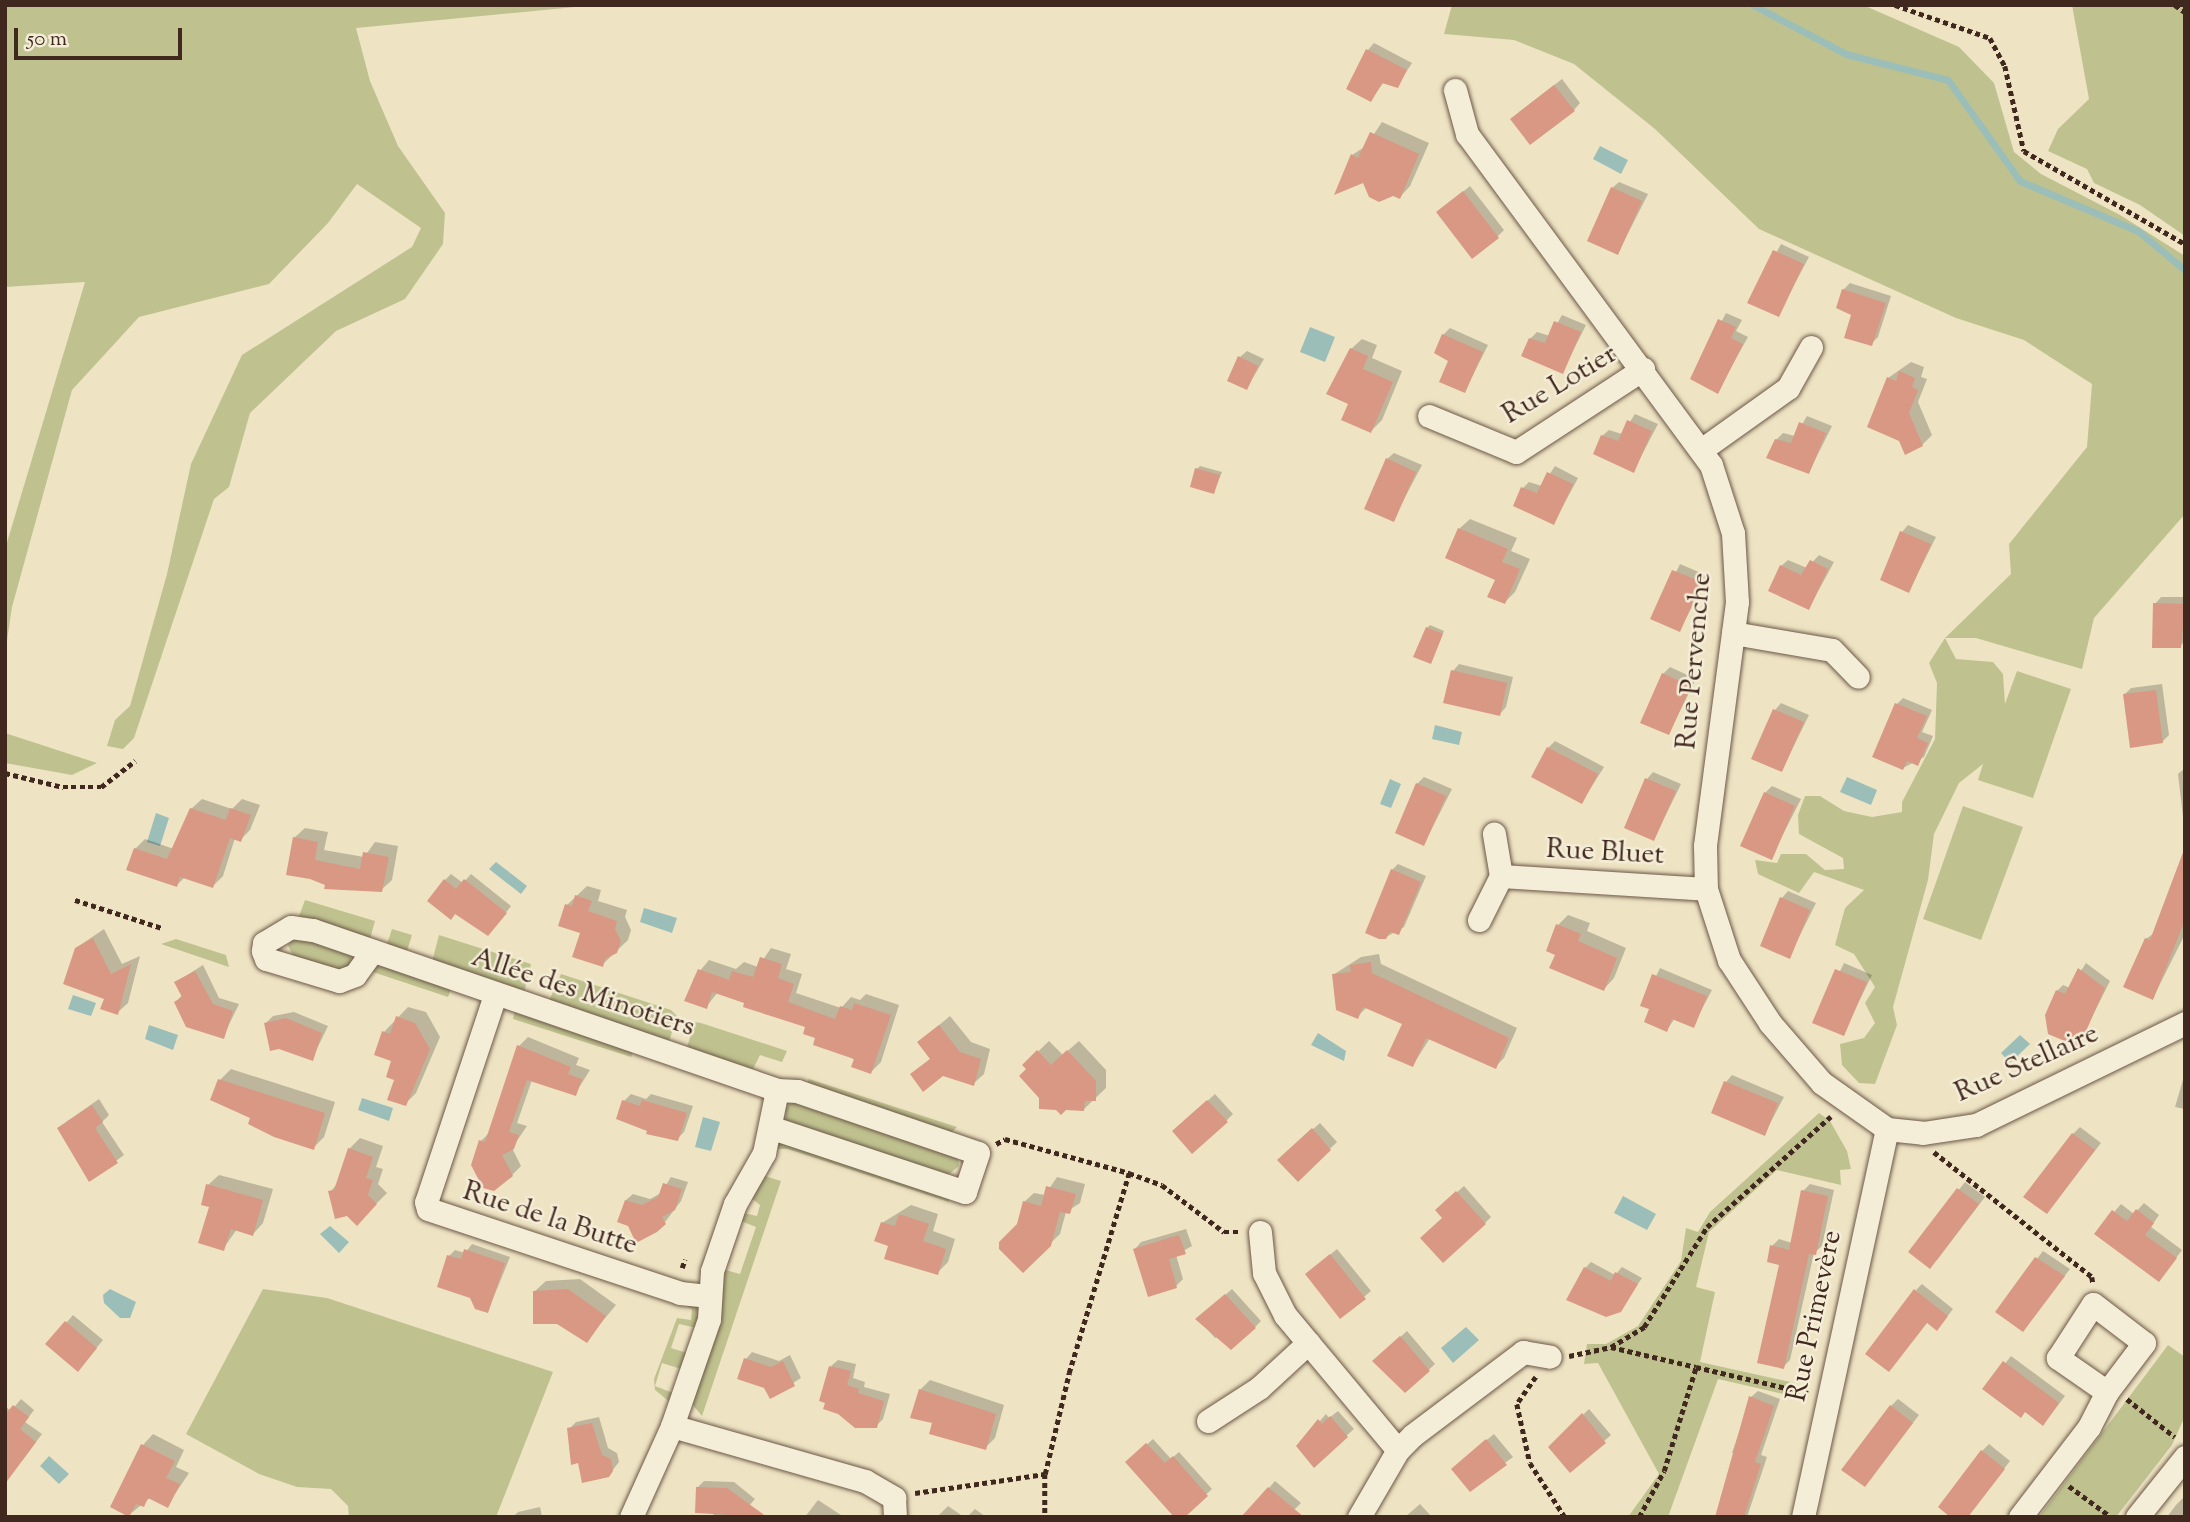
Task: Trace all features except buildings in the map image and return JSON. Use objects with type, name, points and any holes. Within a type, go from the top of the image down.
[{"type":"street","name":"Rue Pervenche","points":[[1455,89],[1467,134],[1643,369],[1711,466],[1733,533],[1737,602],[1705,846],[1706,889],[1729,960],[1770,1023],[1822,1083],[1887,1129]]},
{"type":"street","points":[[1701,450],[1788,388],[1811,347]]},
{"type":"street","name":"Rue Lotier","points":[[1429,416],[1516,452],[1643,369]]},
{"type":"street","points":[[1733,633],[1832,650],[1858,677]]},
{"type":"street","points":[[1479,920],[1501,876],[1494,834]]},
{"type":"street","name":"Rue Bluet","points":[[1501,876],[1706,889]]},
{"type":"street","name":"Allée des Minotiers","points":[[371,953],[776,1090],[797,1091],[978,1153]]},
{"type":"street","name":"Rue de la Butte","points":[[495,995],[426,1202],[428,1209],[680,1293],[710,1296]]},
{"type":"street","name":"Rue Stellaire","points":[[1887,1129],[1923,1133],[1976,1125],[2185,1023]]},
{"type":"street","points":[[631,1517],[672,1426],[709,1319],[712,1271],[735,1204],[757,1168],[772,1128],[776,1090]]},
{"type":"street","points":[[772,1128],[965,1192],[978,1153]]},
{"type":"street","name":"Rue Primevère","points":[[1802,1517],[1887,1129]]},
{"type":"street","points":[[1259,1231],[1264,1273],[1284,1315],[1398,1450]]},
{"type":"street","points":[[2020,1517],[2089,1427],[2110,1390],[2144,1343],[2093,1304],[2058,1358],[2110,1390]]},
{"type":"street","points":[[1208,1421],[1259,1388],[1308,1343]]},
{"type":"street","points":[[1359,1517],[1398,1450],[1523,1352],[1550,1357]]},
{"type":"street","points":[[672,1426],[865,1481],[894,1508]]},
{"type":"street","points":[[2137,1517],[2185,1457]]},
{"type":"path","points":[[1895,5],[1990,38],[2005,66],[2024,151],[2185,244]]},
{"type":"path","points":[[2175,5],[2185,12]]},
{"type":"path","points":[[5,774],[63,787],[101,787],[135,761]]},
{"type":"path","points":[[75,900],[162,928]]},
{"type":"path","points":[[1565,1517],[1531,1464],[1517,1404],[1550,1357],[1582,1356],[1611,1347],[1644,1327],[1707,1227],[1829,1117],[1853,1105]]},
{"type":"path","points":[[1923,1133],[1937,1158],[2092,1277],[2093,1304]]},
{"type":"path","points":[[978,1153],[1005,1139],[1129,1173],[1162,1185],[1224,1232],[1259,1231]]},
{"type":"path","points":[[1045,1517],[1045,1474],[1069,1373],[1129,1173]]},
{"type":"path","points":[[682,1268],[685,1259]]},
{"type":"path","points":[[1611,1347],[1828,1398]]},
{"type":"path","points":[[1639,1517],[1664,1471],[1696,1367]]},
{"type":"path","points":[[2110,1390],[2185,1445]]},
{"type":"path","points":[[894,1508],[1045,1474]]},
{"type":"path","points":[[2062,1481],[2111,1517]]},
{"type":"green space","points":[[5,5],[596,5],[356,28],[370,81],[398,146],[445,213],[443,244],[405,299],[336,331],[250,413],[229,487],[214,499],[134,738],[123,749],[107,746],[115,720],[130,706],[167,574],[191,464],[242,355],[412,247],[421,228],[357,184],[328,223],[269,284],[139,317],[72,390],[12,607],[5,654],[5,549],[85,282],[5,287]]},
{"type":"green space","points":[[1452,5],[1863,5],[1959,47],[1994,83],[2014,152],[2041,174],[2120,215],[2185,256],[2185,514],[2094,618],[2082,669],[1976,638],[1945,638],[2011,574],[2009,544],[2087,447],[2092,384],[2024,340],[1956,318],[1759,229],[1655,129],[1574,64],[1514,40],[1444,34]]},
{"type":"green space","points":[[2072,5],[2185,5],[2185,236],[2140,205],[2094,183],[2087,169],[2048,151],[2058,129],[2089,99]]},
{"type":"green space","points":[[1945,638],[1956,659],[1993,662],[2003,674],[2005,704],[2017,671],[2071,689],[2033,798],[1978,780],[1983,764],[1959,783],[1934,834],[1928,880],[1893,1007],[1897,1025],[1875,1084],[1859,1083],[1842,1065],[1840,1044],[1864,1038],[1875,1023],[1865,1003],[1875,987],[1854,954],[1835,945],[1845,908],[1864,890],[1814,872],[1799,893],[1758,874],[1755,860],[1777,863],[1781,854],[1806,854],[1825,870],[1844,869],[1843,858],[1799,834],[1798,815],[1805,796],[1820,796],[1844,811],[1872,817],[1902,812],[1902,802],[1935,739],[1937,683],[1929,663]]},
{"type":"green space","points":[[5,733],[97,763],[72,775],[5,763]]},
{"type":"green space","points":[[1963,806],[2023,827],[1981,940],[1923,919]]},
{"type":"green space","points":[[305,900],[375,921],[369,942],[298,919]]},
{"type":"green space","points":[[392,929],[412,935],[406,954],[386,947]]},
{"type":"green space","points":[[297,934],[350,954],[352,964],[343,970],[293,956],[288,945]]},
{"type":"green space","points":[[439,935],[531,964],[524,993],[432,962]]},
{"type":"green space","points":[[176,939],[226,955],[229,967],[161,944]]},
{"type":"green space","points":[[374,966],[385,967],[451,989],[448,997],[367,970]]},
{"type":"green space","points":[[561,974],[671,1010],[677,1016],[669,1042],[549,1001]]},
{"type":"green space","points":[[515,1011],[634,1050],[631,1057],[513,1019]]},
{"type":"green space","points":[[695,1022],[787,1051],[782,1062],[760,1055],[753,1069],[687,1047]]},
{"type":"green space","points":[[809,1079],[957,1127],[951,1133],[806,1086]]},
{"type":"green space","points":[[793,1101],[958,1157],[959,1166],[948,1175],[786,1121],[785,1109]]},
{"type":"green space","points":[[1819,1113],[1830,1121],[1847,1151],[1851,1169],[1840,1170],[1841,1185],[1777,1170],[1709,1232],[1696,1287],[1715,1292],[1700,1362],[1795,1383],[1792,1396],[1718,1379],[1668,1517],[1628,1517],[1659,1474],[1598,1363],[1584,1364],[1587,1344],[1606,1344],[1638,1326],[1681,1261],[1686,1228],[1698,1232],[1710,1212]]},
{"type":"green space","points":[[779,1141],[949,1196],[949,1202],[788,1149],[774,1149]]},
{"type":"green space","points":[[765,1176],[781,1181],[702,1416],[691,1403],[722,1311],[722,1269],[740,1274],[756,1227],[738,1220],[744,1213],[757,1216],[760,1205],[751,1198]]},
{"type":"green space","points":[[263,1289],[327,1298],[553,1372],[496,1517],[349,1517],[348,1506],[331,1489],[297,1487],[259,1474],[186,1434]]},
{"type":"green space","points":[[685,1301],[699,1309],[697,1328],[679,1324],[671,1348],[687,1353],[681,1369],[662,1363],[655,1386],[673,1393],[670,1402],[655,1390],[654,1379],[677,1318],[691,1320],[692,1309],[684,1305]]},
{"type":"green space","points":[[2168,1345],[2185,1357],[2185,1416],[2172,1445],[2116,1517],[2039,1517]]},
{"type":"water","points":[[1600,146],[1628,160],[1621,174],[1593,159]]},
{"type":"water","points":[[1310,327],[1335,337],[1325,362],[1300,352]]},
{"type":"water","points":[[1435,725],[1462,732],[1459,745],[1432,739]]},
{"type":"water","points":[[1847,777],[1877,790],[1871,805],[1840,792]]},
{"type":"water","points":[[1390,779],[1401,784],[1391,808],[1380,804]]},
{"type":"water","points":[[156,813],[169,818],[160,846],[147,842]]},
{"type":"water","points":[[496,862],[527,886],[521,894],[489,869]]},
{"type":"water","points":[[644,908],[677,918],[672,933],[640,922]]},
{"type":"water","points":[[73,995],[96,1003],[91,1016],[68,1009]]},
{"type":"water","points":[[149,1025],[178,1035],[173,1050],[145,1039]]},
{"type":"water","points":[[1318,1033],[1346,1051],[1344,1061],[1311,1045]]},
{"type":"water","points":[[2020,1035],[2030,1044],[2010,1063],[2001,1053]]},
{"type":"water","points":[[362,1098],[393,1108],[389,1121],[358,1110]]},
{"type":"water","points":[[703,1117],[720,1122],[711,1151],[695,1147]]},
{"type":"water","points":[[1623,1196],[1656,1214],[1647,1230],[1614,1213]]},
{"type":"water","points":[[330,1226],[349,1242],[339,1253],[320,1234]]},
{"type":"water","points":[[110,1289],[136,1302],[130,1318],[120,1318],[104,1303],[103,1295]]},
{"type":"water","points":[[1466,1327],[1479,1340],[1453,1363],[1441,1348]]},
{"type":"water","points":[[49,1456],[69,1474],[59,1484],[40,1466]]},
{"type":"waterway","points":[[1753,5],[1846,54],[1948,80],[2020,181],[2138,231],[2185,270]]}]
